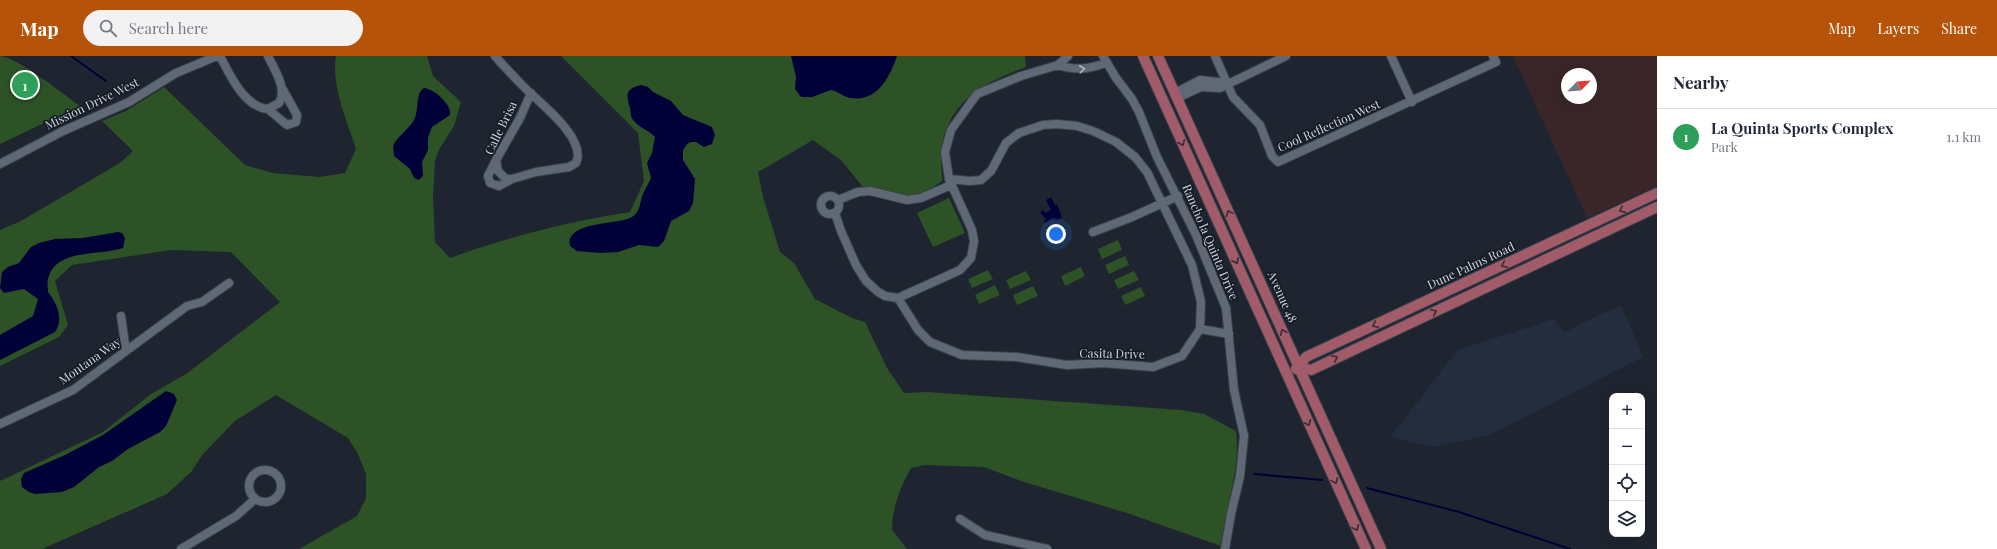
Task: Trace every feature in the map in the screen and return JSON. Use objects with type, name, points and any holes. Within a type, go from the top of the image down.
[{"type":"main road","points":[[1144,56],[1366,549]]},
{"type":"main road","points":[[1150,56],[1164,88],[1175,96],[1172,110],[1175,126]]},
{"type":"main road","name":"Avenue 48","points":[[1158,56],[1381,549]]},
{"type":"main road","name":"Dune Palms Road","points":[[1287,373],[1299,367],[1306,357],[1657,193]]},
{"type":"main road","name":"Dune Palms Road","points":[[1299,367],[1311,370],[1657,207]]},
{"type":"main road","points":[[1564,251],[1564,244],[1587,226]]},
{"type":"main road","points":[[1456,301],[1481,283],[1483,280],[1482,275]]},
{"type":"main road","points":[[1399,328],[1401,320],[1427,301]]},
{"type":"street","points":[[219,56],[232,79],[243,93],[258,107],[268,109],[287,125],[296,122],[297,115],[280,86],[268,56]]},
{"type":"street","name":"Mission Drive West","points":[[0,164],[63,131],[129,102],[176,73],[219,56]]},
{"type":"street","name":"Calle Brisa","points":[[495,56],[548,108],[570,135],[576,147],[578,159],[569,167],[536,172],[512,180],[501,176],[498,171],[496,160],[520,118],[531,93]]},
{"type":"street","points":[[835,213],[853,259],[866,281],[885,296],[898,298],[964,267],[971,258],[974,246],[974,236],[950,182],[945,152],[951,130],[977,94],[1021,76],[1058,65],[1068,56]]},
{"type":"street","name":"Cool Reflection West","points":[[1215,56],[1233,97],[1260,125],[1272,156],[1278,162],[1412,102],[1496,62],[1493,56]]},
{"type":"street","points":[[1175,96],[1200,80],[1227,83],[1286,56]]},
{"type":"street","points":[[1391,56],[1412,102]]},
{"type":"street","points":[[1058,65],[1073,70],[1092,68],[1105,59]]},
{"type":"street","name":"Rancho la Quinta Drive","points":[[1105,59],[1116,78],[1132,99],[1157,157],[1178,196],[1226,308],[1234,390],[1244,436],[1240,476],[1230,514],[1225,549]]},
{"type":"street","points":[[268,109],[275,106],[281,100],[280,86]]},
{"type":"street","points":[[838,200],[858,192],[870,191],[908,200],[921,198],[950,182],[981,180],[991,171],[1006,143],[1019,133],[1043,125],[1067,125],[1093,131],[1124,148],[1136,157],[1147,172],[1192,265],[1201,302],[1200,329],[1229,334]]},
{"type":"street","points":[[496,160],[488,176],[490,184],[499,186],[512,180]]},
{"type":"street","points":[[828,195],[835,197],[838,200],[839,207],[835,213],[828,214],[824,212],[820,204],[822,199],[828,195]]},
{"type":"street","points":[[1093,232],[1132,217],[1178,196]]},
{"type":"street","name":"Montana Way","points":[[0,424],[74,390],[187,306],[202,302],[229,283]]},
{"type":"street","name":"Casita Drive","points":[[898,298],[918,330],[930,342],[962,355],[1017,357],[1067,365],[1103,363],[1153,367],[1182,356],[1200,329]]},
{"type":"street","points":[[120,316],[126,351]]},
{"type":"street","points":[[265,470],[275,474],[281,487],[276,498],[265,502],[255,499],[250,493],[249,487],[253,475],[265,470]]},
{"type":"street","points":[[181,549],[236,516],[255,499]]},
{"type":"street","points":[[960,519],[985,535],[1047,549]]},
{"type":"shaded area","points":[[791,56],[897,56],[891,72],[876,92],[869,96],[851,98],[831,90],[812,97],[801,97],[795,89],[796,77]]},
{"type":"shaded area","points":[[1513,56],[1657,56],[1657,186],[1587,218]]},
{"type":"shaded area","points":[[641,85],[648,87],[653,92],[671,101],[683,115],[712,127],[715,135],[712,144],[704,147],[696,142],[691,142],[687,144],[683,150],[683,160],[695,179],[693,203],[689,211],[671,221],[664,241],[658,247],[639,245],[618,252],[601,253],[577,251],[570,246],[571,238],[576,232],[594,225],[625,220],[635,215],[639,209],[642,195],[651,178],[647,163],[652,153],[655,137],[632,119],[628,99],[629,90]]},
{"type":"shaded area","points":[[424,88],[436,93],[444,100],[449,107],[450,115],[432,127],[428,138],[428,150],[422,162],[423,176],[419,180],[414,178],[410,169],[394,156],[393,146],[413,122],[417,110],[418,97]]},
{"type":"shaded area","points":[[1051,197],[1055,205],[1057,204],[1062,218],[1056,221],[1054,218],[1045,223],[1044,221],[1046,220],[1040,212],[1044,210],[1045,213],[1051,210],[1046,200]]},
{"type":"shaded area","points":[[118,232],[122,233],[125,238],[123,248],[69,258],[59,262],[52,269],[48,279],[48,292],[57,306],[59,317],[58,327],[55,332],[0,360],[0,335],[33,316],[38,299],[24,289],[4,293],[0,288],[2,272],[8,267],[19,263],[31,247],[39,243],[55,239],[83,238]]},
{"type":"shaded area","points":[[1621,305],[1643,357],[1490,435],[1433,447],[1390,437],[1458,350],[1554,319],[1564,332]]},
{"type":"shaded area","points":[[166,391],[174,394],[177,400],[166,426],[160,432],[128,449],[112,461],[99,467],[74,487],[62,492],[35,494],[22,487],[21,479],[24,473],[65,455],[103,435]]},
{"type":"green space","points":[[0,56],[17,62],[80,106],[0,144]]},
{"type":"green space","points":[[336,56],[427,56],[433,76],[461,102],[454,126],[440,148],[435,160],[433,197],[435,242],[450,258],[539,230],[630,212],[644,181],[638,133],[561,56],[1025,56],[1026,67],[984,86],[962,103],[947,128],[942,144],[942,181],[929,190],[908,197],[862,186],[841,160],[813,140],[758,172],[763,197],[780,252],[794,263],[815,299],[852,318],[865,322],[887,368],[904,393],[927,392],[1181,410],[1204,414],[1236,431],[1237,446],[1235,474],[1221,546],[1130,514],[1021,481],[984,467],[925,465],[911,468],[903,483],[893,514],[892,530],[907,549],[299,549],[357,516],[366,498],[366,474],[358,454],[348,438],[276,395],[235,421],[203,454],[191,472],[167,494],[42,549],[0,549],[0,481],[103,432],[151,394],[186,374],[280,302],[231,252],[171,250],[72,265],[55,281],[68,325],[59,337],[0,366],[0,230],[21,221],[120,163],[133,151],[102,121],[126,111],[164,87],[245,165],[273,173],[319,177],[345,173],[356,149],[344,115],[338,91],[335,67]]},
{"type":"green space","points":[[949,198],[965,233],[933,247],[917,213]]},
{"type":"green space","points":[[1118,240],[1122,250],[1102,259],[1098,249]]},
{"type":"green space","points":[[1125,256],[1129,265],[1109,274],[1105,265]]},
{"type":"green space","points":[[1081,267],[1085,276],[1065,286],[1061,276]]},
{"type":"green space","points":[[988,270],[993,279],[972,288],[968,279]]},
{"type":"green space","points":[[1026,271],[1031,280],[1010,289],[1006,280]]},
{"type":"green space","points":[[1134,271],[1139,280],[1118,289],[1114,280]]},
{"type":"green space","points":[[995,285],[1000,295],[979,304],[975,295]]},
{"type":"green space","points":[[1033,286],[1038,296],[1017,305],[1013,295]]},
{"type":"green space","points":[[1141,287],[1145,296],[1125,305],[1121,296]]},
{"type":"waterway","points":[[71,56],[106,81]]},
{"type":"waterway","points":[[1254,474],[1322,480]]},
{"type":"waterway","points":[[1367,488],[1459,512],[1570,549]]},
{"type":"place","name":"La Quinta Sports Complex","points":[[25,85]]}]
